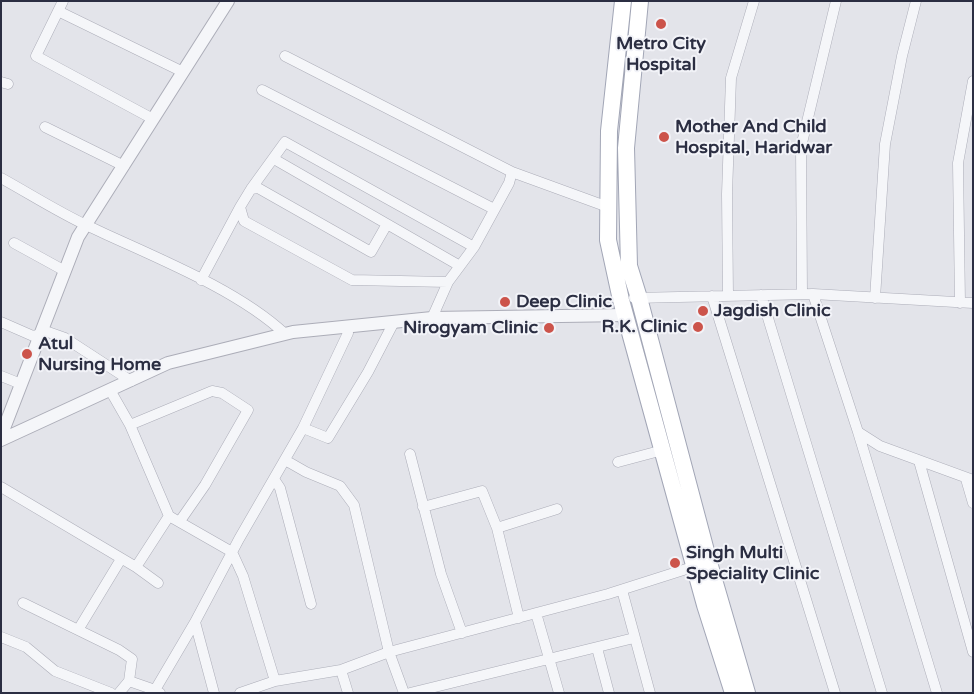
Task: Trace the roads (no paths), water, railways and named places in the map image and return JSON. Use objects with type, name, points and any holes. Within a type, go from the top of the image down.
[{"type":"main road","points":[[623,1],[608,131],[608,240],[663,450],[747,693]]},
{"type":"main road","points":[[640,1],[626,148],[629,266],[639,298],[733,693]]},
{"type":"street","points":[[63,1],[36,56],[153,119]]},
{"type":"street","points":[[1,436],[78,238],[228,1]]},
{"type":"street","points":[[728,296],[726,194],[731,78],[754,1]]},
{"type":"street","points":[[802,294],[801,147],[836,1]]},
{"type":"street","points":[[875,298],[885,144],[902,56],[916,1]]},
{"type":"street","points":[[58,11],[183,72]]},
{"type":"street","points":[[285,56],[512,172],[608,207]]},
{"type":"street","points":[[960,303],[958,163],[973,81]]},
{"type":"street","points":[[262,90],[494,209]]},
{"type":"street","points":[[46,127],[124,166]]},
{"type":"street","points":[[200,280],[251,189],[286,142],[474,247]]},
{"type":"street","points":[[274,159],[460,266]]},
{"type":"street","points":[[432,318],[448,282],[474,247],[512,172]]},
{"type":"street","points":[[1,178],[86,225],[200,280],[268,318],[285,334]]},
{"type":"street","points":[[251,189],[258,188],[371,252],[387,224]]},
{"type":"street","points":[[240,207],[244,221],[352,280],[448,282]]},
{"type":"street","points":[[14,243],[65,271]]},
{"type":"street","points":[[813,294],[858,432],[937,693]]},
{"type":"street","points":[[1,440],[168,363],[285,334],[432,318],[624,307],[639,298],[813,294],[973,303]]},
{"type":"street","points":[[761,295],[882,693]]},
{"type":"street","points":[[712,296],[835,693]]},
{"type":"street","points":[[1,322],[33,336],[48,332],[65,338],[131,380]]},
{"type":"street","points":[[303,428],[328,438],[368,372],[394,322]]},
{"type":"street","points":[[129,681],[158,692],[232,552],[303,428],[348,333],[346,326]]},
{"type":"street","points":[[1,376],[21,384]]},
{"type":"street","points":[[110,390],[130,425],[170,516],[232,552],[243,576],[275,681]]},
{"type":"street","points":[[130,425],[212,391],[222,392],[248,410],[206,485],[180,522]]},
{"type":"street","points":[[858,432],[880,446],[969,479],[973,503]]},
{"type":"street","points":[[618,462],[663,450]]},
{"type":"street","points":[[410,454],[440,574],[462,633]]},
{"type":"street","points":[[285,460],[306,472],[340,486],[354,506],[390,652],[404,693]]},
{"type":"street","points":[[920,461],[973,652]]},
{"type":"street","points":[[274,479],[280,488],[311,604]]},
{"type":"street","points":[[1,488],[136,567],[158,583]]},
{"type":"street","points":[[423,507],[482,491],[497,528],[519,618]]},
{"type":"street","points":[[497,528],[557,509]]},
{"type":"street","points":[[136,567],[170,516]]},
{"type":"street","points":[[78,630],[121,559]]},
{"type":"street","points":[[240,693],[275,681],[341,670],[390,652],[622,590],[702,564]]},
{"type":"street","points":[[622,590],[650,693]]},
{"type":"street","points":[[23,603],[132,659],[129,681],[119,693]]},
{"type":"street","points":[[536,613],[559,693]]},
{"type":"street","points":[[195,622],[214,693]]},
{"type":"street","points":[[1,637],[26,647],[55,671],[111,693]]},
{"type":"street","points":[[410,693],[634,638]]},
{"type":"street","points":[[597,648],[609,693]]},
{"type":"street","points":[[341,670],[348,693]]},
{"type":"place","name":"Metro City Hospital","points":[[661,24]]},
{"type":"place","name":"Mother And Child Hospital, Haridwar","points":[[664,137]]},
{"type":"place","name":"Deep Clinic","points":[[505,302]]},
{"type":"place","name":"Jagdish Clinic","points":[[703,311]]},
{"type":"place","name":"R.K. Clinic","points":[[698,327]]},
{"type":"place","name":"Nirogyam Clinic","points":[[549,328]]},
{"type":"place","name":"Atul Nursing Home","points":[[27,354]]},
{"type":"place","name":"Singh Multi Speciality Clinic","points":[[675,563]]}]
